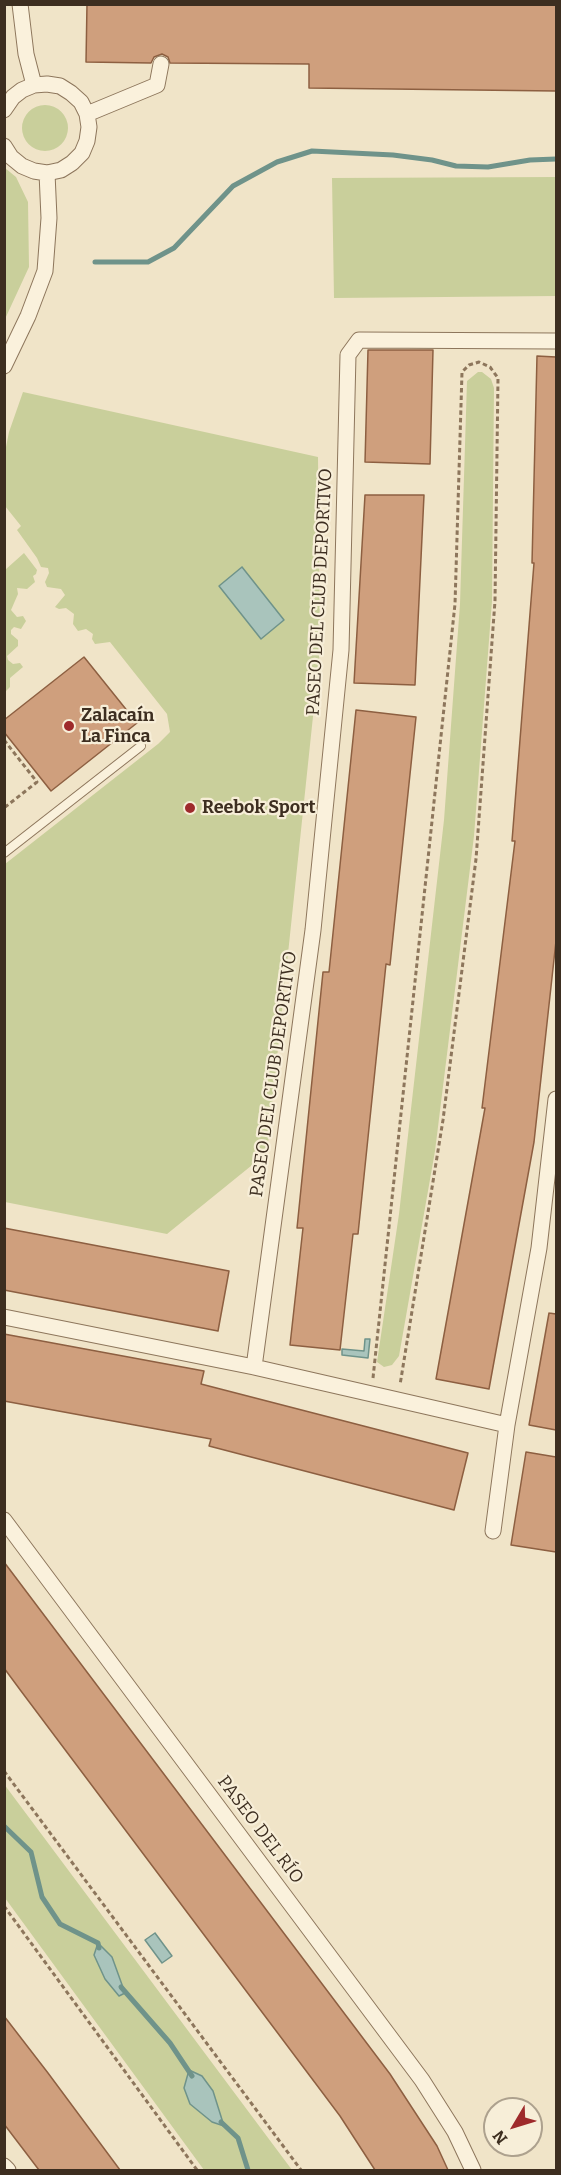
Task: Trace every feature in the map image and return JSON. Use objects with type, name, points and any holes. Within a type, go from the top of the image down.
[{"type":"street","points":[[20,4],[26,54],[34,85]]},
{"type":"street","points":[[87,114],[157,84],[161,64]]},
{"type":"street","points":[[4,146],[11,158],[22,166],[47,173],[61,170],[72,163],[82,153],[88,134],[87,114],[81,102],[60,86],[34,85],[13,97],[5,108]]},
{"type":"street","points":[[4,366],[28,316],[45,271],[49,218],[47,173]]},
{"type":"street","name":"PASEO DEL CLUB DEPORTIVO","points":[[254,1367],[313,930],[339,662],[348,355],[359,340],[556,341]]},
{"type":"street","points":[[493,1531],[507,1425],[539,1248],[556,1100]]},
{"type":"street","points":[[4,1317],[254,1367],[507,1425]]},
{"type":"street","name":"PASEO DEL RÍO","points":[[4,1520],[422,2080],[455,2132],[473,2170]]},
{"type":"street","points":[[4,2166],[8,2170]]},
{"type":"lane","points":[[4,853],[141,746]]},
{"type":"path","points":[[371,1394],[455,604],[462,372],[469,365],[479,362],[490,368],[498,378],[495,601],[476,859],[443,1120],[398,1399]]},
{"type":"path","points":[[4,740],[37,782]]},
{"type":"path","points":[[4,808],[41,778]]},
{"type":"path","points":[[4,1771],[301,2170]]},
{"type":"path","points":[[4,1906],[197,2170]]},
{"type":"green space","points":[[45,105],[61,112],[68,128],[61,144],[45,151],[29,144],[22,128],[29,112]]},
{"type":"green space","points":[[5,168],[16,177],[28,202],[29,267],[5,319]]},
{"type":"green space","points":[[556,177],[556,296],[334,298],[332,178]]},
{"type":"green space","points":[[478,372],[482,372],[491,379],[494,388],[492,601],[474,836],[435,1151],[399,1356],[392,1365],[384,1367],[377,1362],[399,1214],[444,820],[460,604],[467,381]]},
{"type":"green space","name":"Reebok Sport","points":[[23,392],[318,457],[320,650],[267,1153],[167,1234],[5,1202],[5,864],[158,744],[170,732],[167,714],[110,642],[95,644],[92,639],[93,634],[86,629],[78,631],[73,624],[74,614],[66,608],[55,607],[65,595],[61,589],[47,587],[45,582],[49,573],[48,568],[41,567],[17,530],[21,526],[5,506],[5,452],[9,432]]},
{"type":"green space","points":[[24,553],[37,570],[33,576],[35,582],[27,589],[17,588],[18,594],[11,610],[17,617],[23,616],[26,621],[21,629],[14,627],[11,630],[11,634],[18,640],[18,646],[7,656],[13,664],[20,663],[23,667],[10,678],[10,687],[5,692],[5,570]]},
{"type":"green space","points":[[4,1784],[292,2170],[204,2170],[5,1898]]},
{"type":"water","points":[[242,567],[284,620],[261,639],[219,586]]},
{"type":"water","points":[[365,1339],[370,1339],[368,1358],[342,1355],[342,1349],[364,1351]]},
{"type":"water","points":[[155,1933],[172,1956],[162,1963],[145,1940]]},
{"type":"water","points":[[98,1943],[112,1957],[125,1993],[119,1996],[105,1979],[94,1955]]},
{"type":"water","points":[[189,2070],[202,2076],[213,2091],[224,2126],[212,2122],[190,2104],[184,2088]]},
{"type":"building","points":[[87,4],[556,4],[556,91],[309,88],[309,64],[170,63],[168,57],[162,54],[154,57],[151,63],[86,62]]},
{"type":"building","points":[[368,350],[433,350],[430,464],[365,462]]},
{"type":"building","points":[[537,356],[556,357],[556,941],[534,1142],[489,1389],[436,1379],[485,1108],[482,1108],[515,841],[512,841],[534,563],[532,563]]},
{"type":"building","points":[[365,495],[424,495],[415,685],[354,683]]},
{"type":"building","name":"Zalacaín La Finca","points":[[84,657],[137,723],[51,791],[4,732],[4,720]]},
{"type":"building","points":[[356,710],[416,717],[390,965],[386,964],[358,1234],[353,1234],[340,1350],[290,1345],[303,1228],[297,1228],[323,972],[329,972]]},
{"type":"building","points":[[4,1228],[229,1271],[218,1331],[4,1290]]},
{"type":"building","points":[[549,1313],[556,1314],[556,1430],[529,1425]]},
{"type":"building","points":[[4,1334],[204,1371],[201,1384],[468,1453],[454,1510],[209,1446],[211,1439],[4,1401]]},
{"type":"building","points":[[526,1452],[556,1457],[556,1552],[511,1545]]},
{"type":"building","points":[[4,1562],[390,2074],[437,2146],[448,2170],[375,2170],[340,2116],[4,1668]]},
{"type":"building","points":[[4,2016],[120,2170],[39,2170],[4,2124]]},
{"type":"waterway","points":[[95,262],[148,262],[174,248],[233,186],[277,162],[312,151],[393,155],[456,166],[488,167],[530,160],[556,159]]},
{"type":"waterway","points":[[4,1826],[31,1852],[42,1897],[60,1924],[98,1943],[99,1948]]},
{"type":"waterway","points":[[121,1987],[170,2043],[192,2076]]},
{"type":"waterway","points":[[221,2122],[238,2138],[248,2170]]},
{"type":"place","name":"Zalacaín La Finca","points":[[69,726]]},
{"type":"place","name":"Reebok Sport","points":[[190,808]]}]
